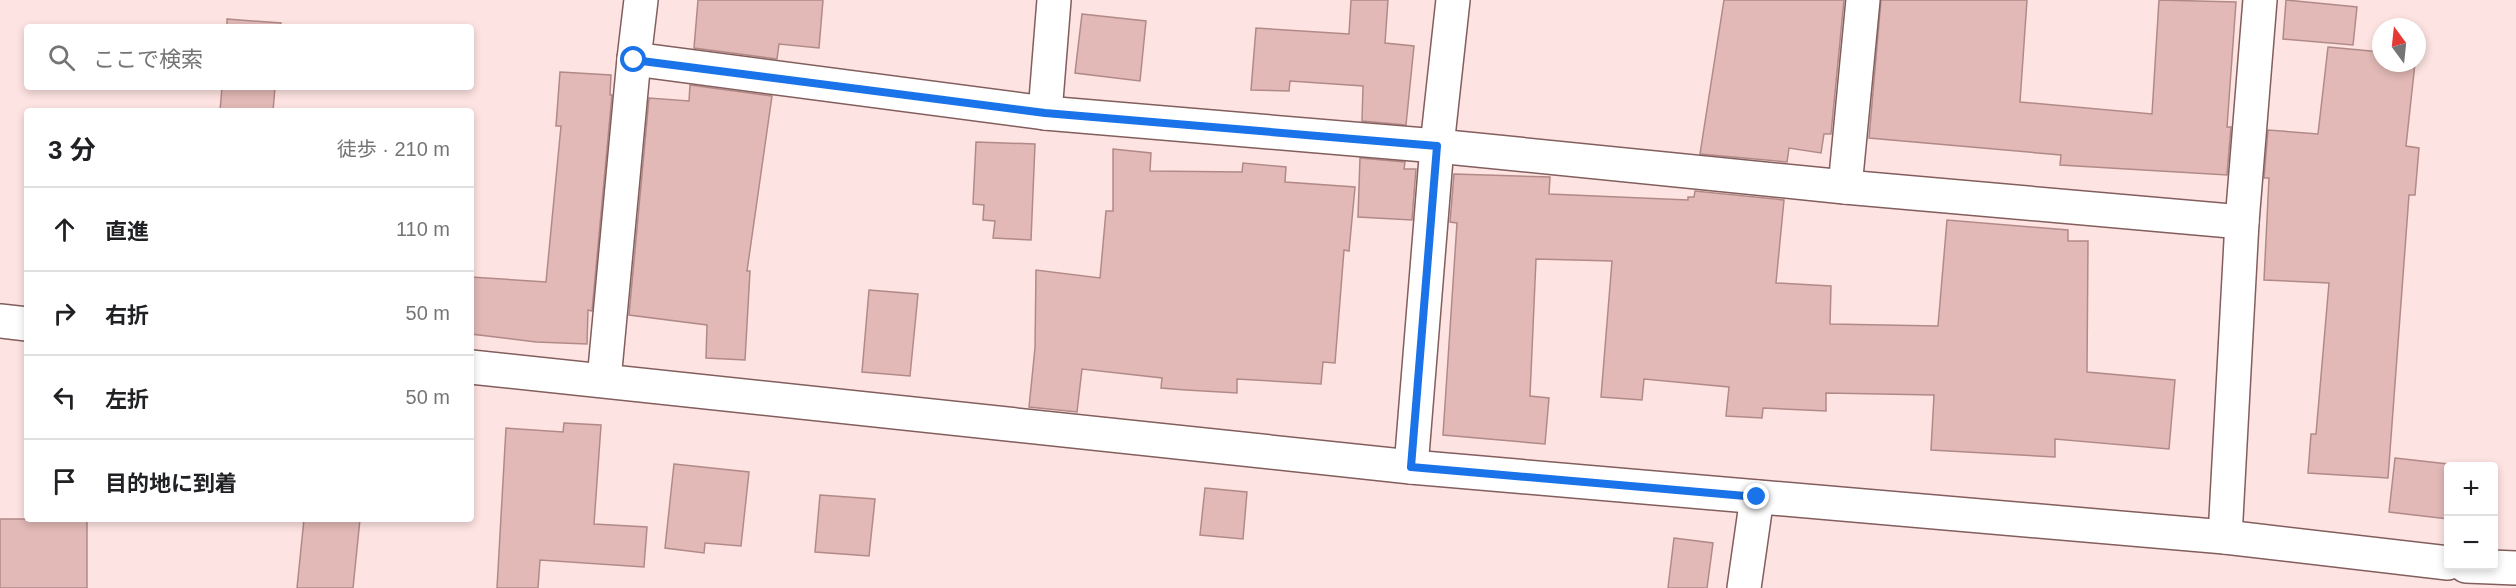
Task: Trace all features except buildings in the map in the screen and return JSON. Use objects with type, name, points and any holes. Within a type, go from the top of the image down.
[{"type":"street","points":[[604,380],[641,0]]},
{"type":"street","points":[[1045,113],[1054,0]]},
{"type":"street","points":[[1411,467],[1437,146],[1453,0]]},
{"type":"street","points":[[1845,187],[1863,0]]},
{"type":"street","points":[[2225,537],[2242,222],[2260,0]]},
{"type":"street","points":[[634,60],[1045,113],[1437,146],[1845,187],[2242,222]]},
{"type":"street","points":[[0,321],[24,324]]},
{"type":"street","points":[[474,367],[1411,467],[2225,537],[2444,564]]},
{"type":"street","points":[[1744,588],[1757,497]]},
{"type":"street","points":[[2498,567],[2516,568]]},
{"type":"street","points":[[2462,588],[2465,570]]},
{"type":"route","points":[[634,60],[1045,113],[1437,146],[1411,467],[1757,497]]}]
